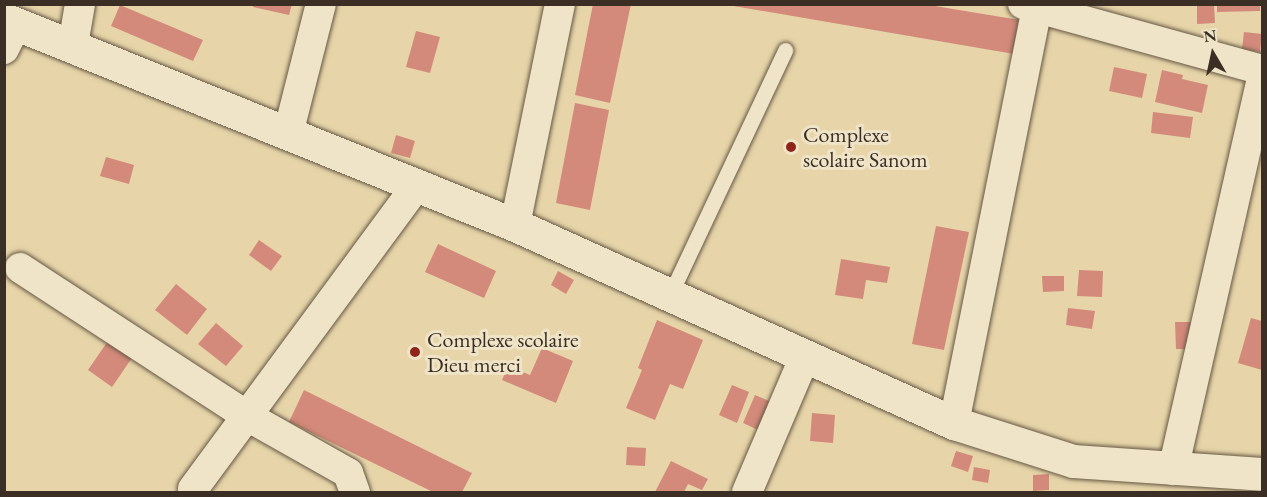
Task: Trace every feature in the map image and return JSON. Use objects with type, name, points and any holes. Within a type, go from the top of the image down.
[{"type":"street","points":[[73,45],[80,4]]},
{"type":"street","points":[[288,134],[321,4]]},
{"type":"street","points":[[515,225],[560,4]]},
{"type":"street","points":[[954,423],[1033,5],[1263,70]]},
{"type":"street","points":[[8,31],[73,45],[416,187],[515,225],[669,297],[954,423],[1073,461],[1173,470],[1208,482],[1263,474]]},
{"type":"street","points":[[1173,470],[1263,78]]},
{"type":"street","points":[[193,489],[416,187]]},
{"type":"street","points":[[20,268],[247,416],[348,473],[355,492]]},
{"type":"street","points":[[747,492],[805,356]]},
{"type":"lane","points":[[669,297],[785,50]]},
{"type":"building","points":[[254,4],[292,4],[289,15],[253,7]]},
{"type":"building","points":[[593,4],[631,4],[610,103],[575,95]]},
{"type":"building","points":[[722,4],[923,4],[1019,20],[1014,54]]},
{"type":"building","points":[[1197,4],[1214,4],[1215,23],[1197,24]]},
{"type":"building","points":[[1217,4],[1260,4],[1260,11],[1217,12]]},
{"type":"building","points":[[120,5],[203,40],[193,61],[111,26]]},
{"type":"building","points":[[416,31],[440,37],[430,73],[406,67]]},
{"type":"building","points":[[1244,32],[1262,34],[1260,52],[1242,49]]},
{"type":"building","points":[[1114,67],[1147,74],[1142,98],[1109,91]]},
{"type":"building","points":[[1162,70],[1183,75],[1182,79],[1208,85],[1202,113],[1155,102]]},
{"type":"building","points":[[575,103],[609,110],[590,210],[556,203]]},
{"type":"building","points":[[1153,112],[1193,117],[1190,138],[1151,133]]},
{"type":"building","points":[[396,135],[415,141],[410,158],[391,153]]},
{"type":"building","points":[[106,157],[134,165],[129,184],[100,176]]},
{"type":"building","points":[[936,226],[969,232],[944,350],[912,344]]},
{"type":"building","points":[[259,240],[282,256],[271,271],[249,255]]},
{"type":"building","points":[[438,244],[496,271],[484,298],[425,272]]},
{"type":"building","points":[[841,259],[890,267],[887,283],[866,280],[863,299],[835,295]]},
{"type":"building","points":[[1079,270],[1103,271],[1102,297],[1077,296]]},
{"type":"building","points":[[558,271],[574,280],[566,294],[551,285]]},
{"type":"building","points":[[1042,276],[1064,276],[1064,291],[1043,292]]},
{"type":"building","points":[[176,284],[207,309],[187,335],[155,310]]},
{"type":"building","points":[[1068,308],[1095,311],[1092,329],[1066,325]]},
{"type":"building","points":[[1251,318],[1262,321],[1262,370],[1238,363]]},
{"type":"building","points":[[657,320],[703,340],[683,389],[670,384],[655,420],[626,408],[642,370],[638,368]]},
{"type":"building","points":[[1175,322],[1193,322],[1194,349],[1176,349]]},
{"type":"building","points":[[216,323],[243,346],[226,366],[198,344]]},
{"type":"building","points":[[110,338],[134,355],[112,387],[88,370]]},
{"type":"building","points":[[542,348],[573,361],[556,403],[502,380],[508,366],[530,375]]},
{"type":"building","points":[[732,385],[749,392],[737,423],[719,415]]},
{"type":"building","points":[[304,390],[472,473],[462,492],[433,492],[289,422]]},
{"type":"building","points":[[755,395],[781,406],[769,435],[743,423]]},
{"type":"building","points":[[812,413],[835,415],[833,443],[810,441]]},
{"type":"building","points":[[627,447],[646,448],[645,466],[626,465]]},
{"type":"building","points":[[956,451],[973,456],[968,472],[951,466]]},
{"type":"building","points":[[671,461],[708,479],[702,490],[688,484],[684,492],[655,492]]},
{"type":"building","points":[[974,467],[990,470],[988,483],[972,480]]},
{"type":"building","points":[[1049,474],[1049,490],[1033,491],[1033,475]]},
{"type":"place","name":"Complexe scolaire Sanom","points":[[791,147]]},
{"type":"place","name":"Complexe scolaire Dieu merci","points":[[415,352]]}]
